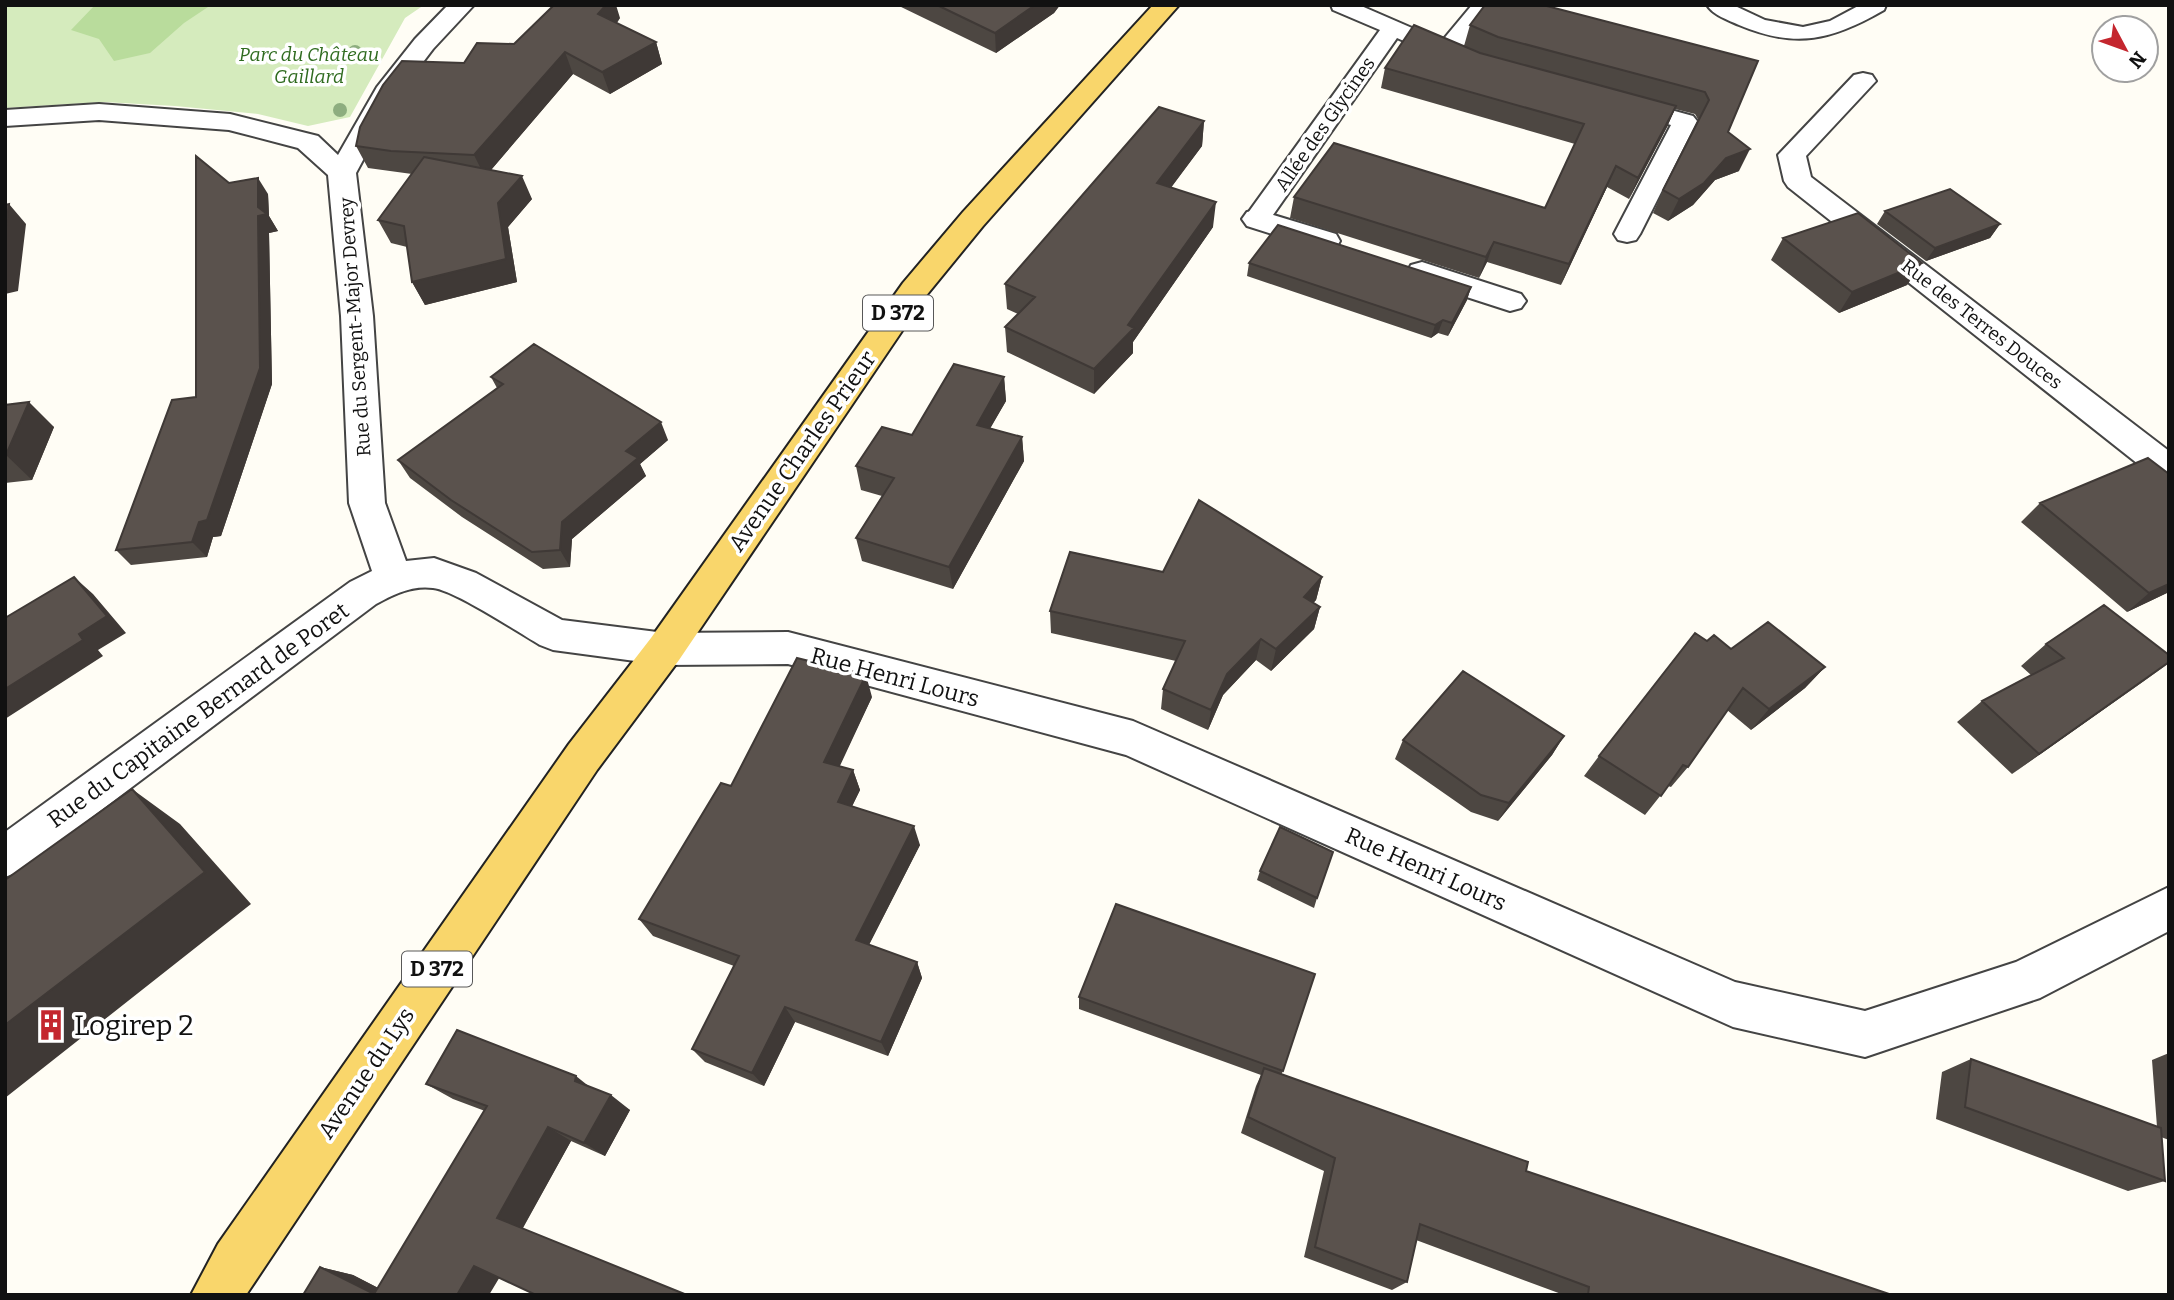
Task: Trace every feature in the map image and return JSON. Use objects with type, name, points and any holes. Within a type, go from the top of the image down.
[{"type":"main road","name":"Avenue Charles Prieur","points":[[665,649],[914,290],[973,219],[1167,5]]},
{"type":"main road","name":"Avenue du Lys","points":[[217,1295],[236,1262],[583,757],[665,649]]},
{"type":"street","points":[[342,173],[386,93],[424,44],[462,5]]},
{"type":"street","name":"Rue des Terres Douces","points":[[1863,81],[1791,155],[1798,181],[2169,470]]},
{"type":"street","name":"Rue du Sergent-Major Devrey","points":[[5,118],[99,112],[230,122],[308,142],[342,173],[357,316],[367,503],[394,577]]},
{"type":"street","points":[[308,142],[365,129]]},
{"type":"street","points":[[1257,219],[1350,249]]},
{"type":"street","points":[[1390,262],[1510,301]]},
{"type":"street","name":"Rue Henri Lours","points":[[394,577],[434,573],[463,583],[553,634],[665,649],[788,648],[1133,739],[1732,1004],[1865,1034],[2024,982],[2169,908]]},
{"type":"street","name":"Rue du Capitaine Bernard de Poret","points":[[5,858],[362,593],[394,577]]},
{"type":"lane","points":[[1341,5],[1471,61]]},
{"type":"lane","points":[[1446,51],[1483,5]]},
{"type":"lane","points":[[1717,5],[1760,24],[1789,33],[1814,33],[1834,28],[1876,5]]},
{"type":"lane","name":"Allée des Glycines","points":[[1257,219],[1393,28]]},
{"type":"lane","points":[[1604,99],[1685,121],[1627,234]]},
{"type":"green space","name":"Parc du Château Gaillard","points":[[5,5],[424,5],[405,18],[350,117],[308,126],[258,114],[175,106],[104,102],[5,108]]},
{"type":"green space","points":[[95,5],[211,5],[184,23],[150,53],[114,61],[99,39],[71,30]]},
{"type":"building","points":[[554,5],[606,5],[598,14],[656,42],[602,72],[565,52],[474,155],[391,151],[356,146],[360,127],[383,85],[402,61],[464,63],[477,43],[514,44]]},
{"type":"building","points":[[937,5],[1035,5],[995,33]]},
{"type":"building","points":[[1485,5],[1543,5],[1758,61],[1728,132],[1750,149],[1726,158],[1704,183],[1679,199],[1663,190],[1709,100],[1705,92],[1498,37],[1470,25]]},
{"type":"building","points":[[1414,25],[1480,53],[1676,106],[1638,178],[1616,166],[1569,264],[1494,242],[1486,257],[1294,197],[1334,143],[1545,208],[1584,124],[1385,68]]},
{"type":"building","points":[[1159,107],[1204,121],[1157,183],[1216,202],[1128,325],[1134,328],[1094,369],[1005,327],[1035,297],[1005,284]]},
{"type":"building","points":[[196,156],[229,183],[258,178],[258,207],[267,214],[258,216],[260,368],[207,520],[199,522],[192,542],[116,550],[172,400],[196,397]]},
{"type":"building","points":[[424,157],[522,176],[498,203],[506,259],[412,282],[404,226],[378,220]]},
{"type":"building","points":[[1950,189],[2000,224],[1935,248],[1885,211]]},
{"type":"building","points":[[9,204],[5,233],[5,205]]},
{"type":"building","points":[[1858,213],[1922,263],[1852,292],[1783,238]]},
{"type":"building","points":[[1278,225],[1471,287],[1452,323],[1443,320],[1435,325],[1249,263]]},
{"type":"building","points":[[534,344],[661,422],[626,451],[638,458],[562,522],[560,550],[532,552],[451,500],[398,460],[503,384],[491,377]]},
{"type":"building","points":[[954,364],[1004,377],[977,425],[1022,437],[949,567],[856,538],[894,478],[856,466],[882,427],[912,435]]},
{"type":"building","points":[[29,402],[6,455],[5,455],[5,405]]},
{"type":"building","points":[[2148,458],[2169,474],[2169,584],[2149,593],[2040,503]]},
{"type":"building","points":[[1199,500],[1322,577],[1304,597],[1320,607],[1276,649],[1261,639],[1227,674],[1211,710],[1163,689],[1185,641],[1050,611],[1070,552],[1163,572]]},
{"type":"building","points":[[74,577],[107,616],[79,634],[83,640],[5,689],[5,618]]},
{"type":"building","points":[[2104,605],[2169,655],[2169,662],[2039,754],[1982,701],[2064,658],[2046,644]]},
{"type":"building","points":[[1768,622],[1825,667],[1769,709],[1743,688],[1688,767],[1683,765],[1661,796],[1599,756],[1695,633],[1707,641],[1714,635],[1731,649]]},
{"type":"building","points":[[797,658],[866,675],[824,762],[853,770],[838,802],[914,826],[856,940],[917,962],[881,1042],[785,1007],[752,1073],[692,1049],[739,956],[639,919],[721,783],[731,786]]},
{"type":"building","points":[[1463,671],[1564,736],[1509,803],[1481,795],[1403,740]]},
{"type":"building","points":[[132,789],[205,872],[5,1025],[5,880]]},
{"type":"building","points":[[1280,827],[1333,852],[1317,898],[1260,871]]},
{"type":"building","points":[[1116,904],[1315,974],[1283,1071],[1079,997]]},
{"type":"building","points":[[457,1030],[576,1076],[575,1081],[611,1095],[584,1143],[548,1127],[497,1218],[687,1295],[536,1295],[474,1266],[457,1295],[303,1295],[320,1267],[374,1294],[487,1106],[426,1084]]},
{"type":"building","points":[[1971,1059],[2161,1128],[2165,1181],[1965,1107]]},
{"type":"building","points":[[1264,1068],[1528,1162],[1526,1171],[1892,1295],[1588,1295],[1589,1287],[1420,1224],[1407,1282],[1315,1247],[1335,1158],[1248,1117]]},
{"type":"place","name":"Logirep 2","points":[[51,1025]]}]
